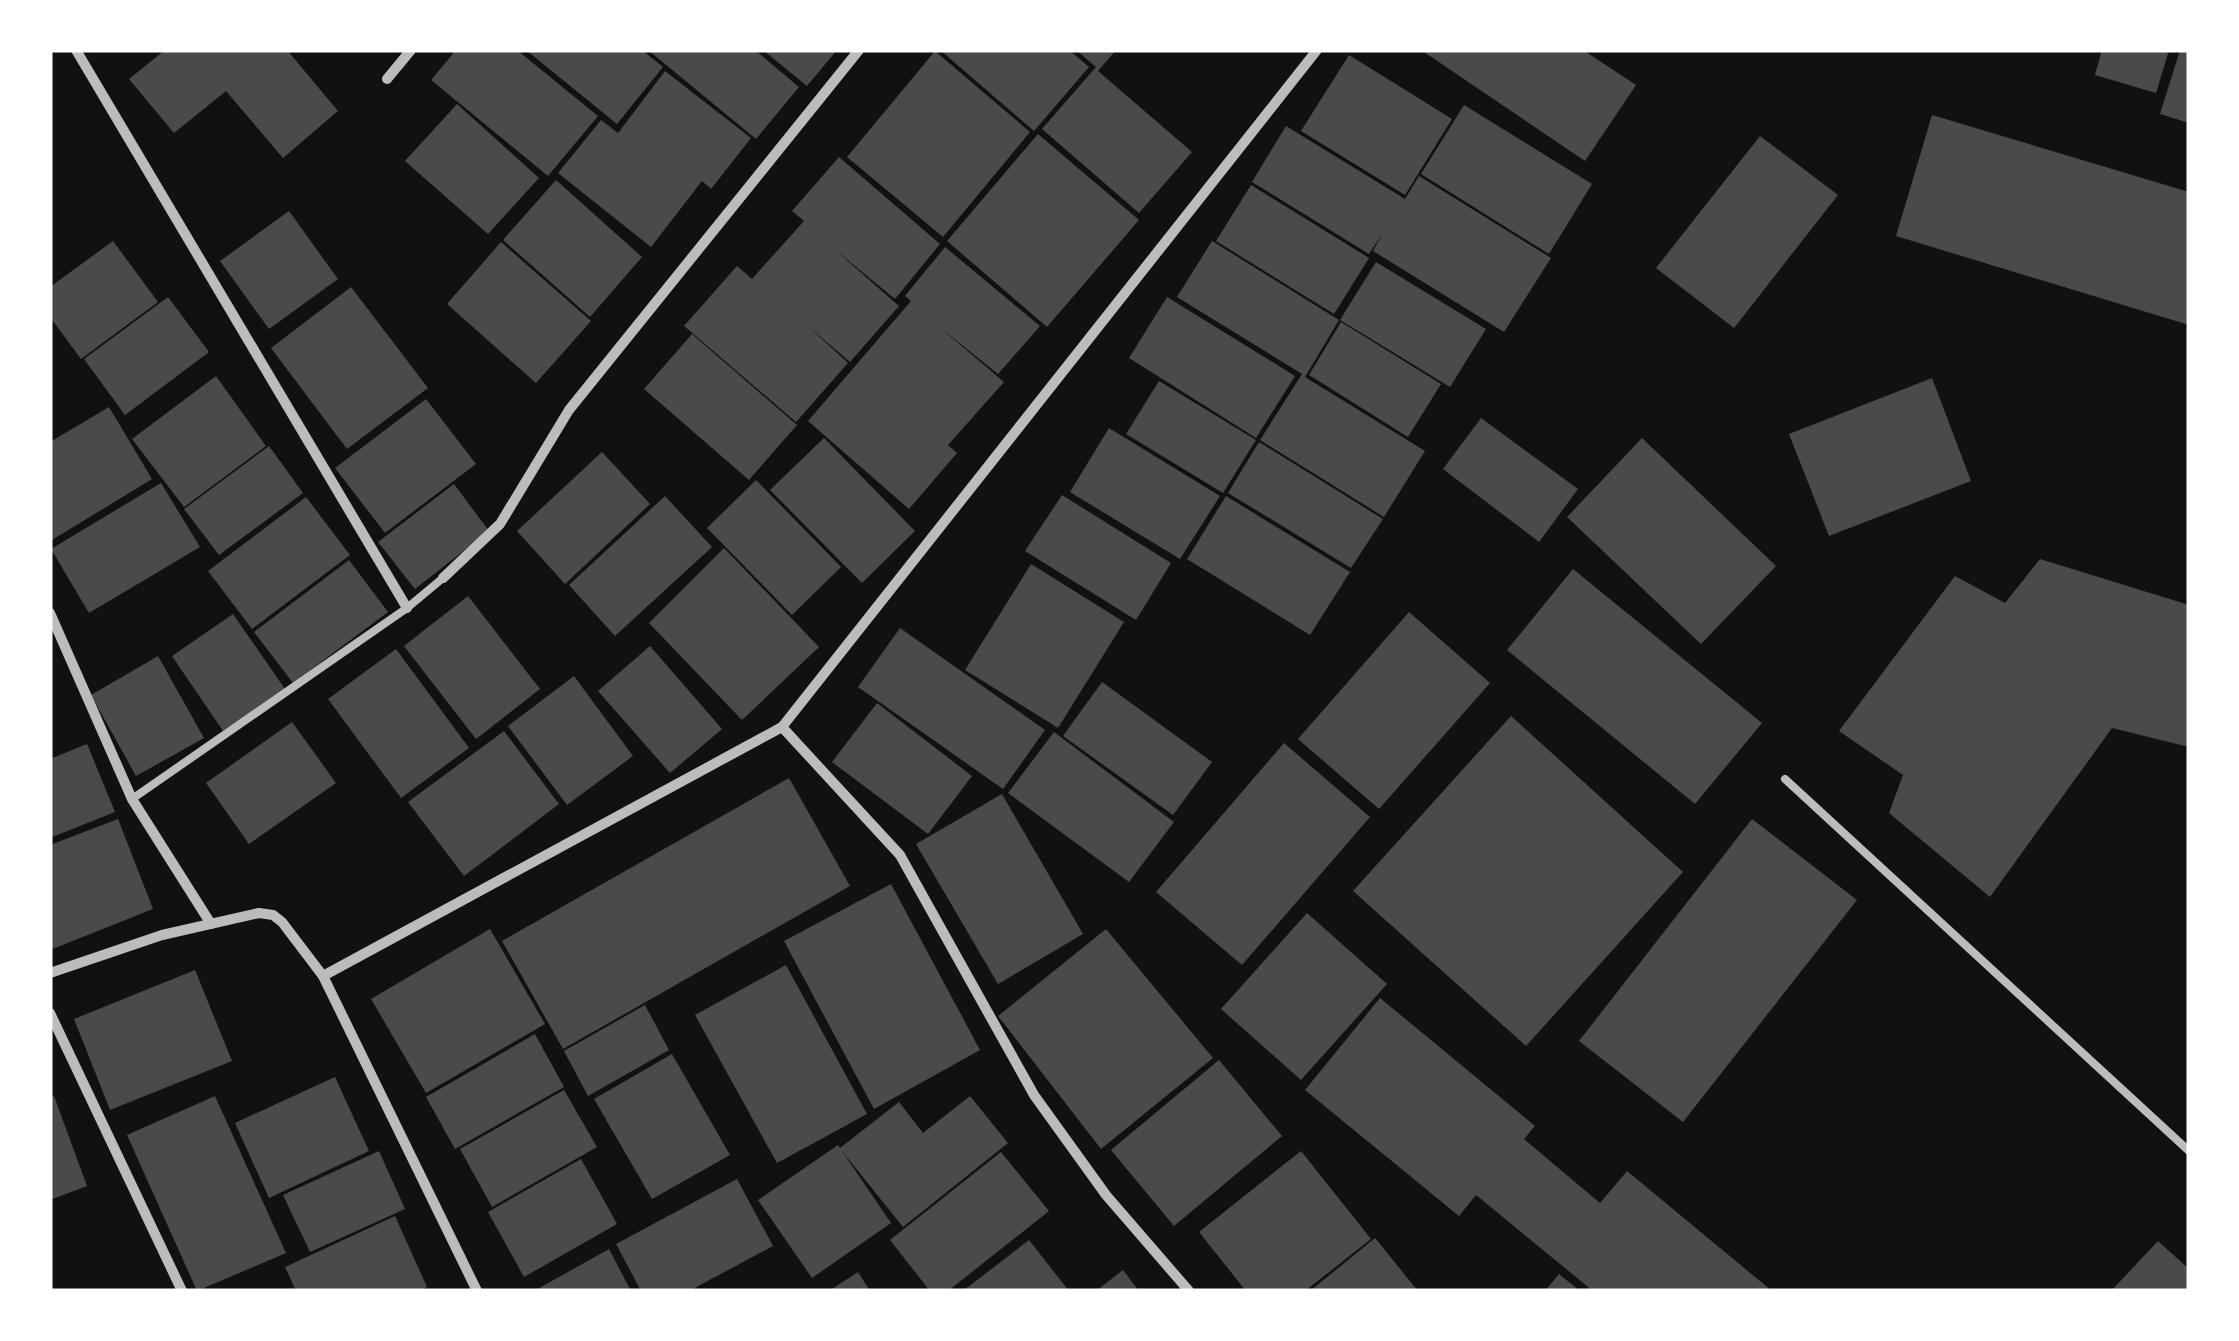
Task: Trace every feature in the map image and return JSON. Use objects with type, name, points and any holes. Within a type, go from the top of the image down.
[{"type":"street","points":[[76,50],[407,608]]},
{"type":"street","points":[[388,80],[411,50]]},
{"type":"street","points":[[443,578],[500,524],[568,410],[859,50]]},
{"type":"street","points":[[324,976],[782,726],[1318,50]]},
{"type":"street","points":[[50,612],[132,799],[212,924]]},
{"type":"street","points":[[782,726],[900,856],[1034,1096],[1106,1195],[1188,1291]]},
{"type":"street","points":[[50,974],[162,935],[259,913],[273,915],[324,976],[477,1291]]},
{"type":"street","points":[[50,1014],[182,1291]]},
{"type":"lane","points":[[132,799],[407,608],[443,578]]},
{"type":"lane","points":[[1786,779],[2189,1151]]},
{"type":"building","points":[[165,50],[287,50],[338,111],[283,158],[226,91],[174,133],[129,79]]},
{"type":"building","points":[[456,50],[517,50],[598,116],[548,176],[431,80]]},
{"type":"building","points":[[526,50],[642,50],[663,67],[617,124]]},
{"type":"building","points":[[648,50],[755,50],[799,87],[756,139]]},
{"type":"building","points":[[763,50],[837,50],[807,86]]},
{"type":"building","points":[[940,50],[1069,50],[1089,67],[1034,131]]},
{"type":"building","points":[[1076,50],[1116,50],[1098,71],[1192,152],[1139,213],[1042,129],[1096,67]]},
{"type":"building","points":[[1421,50],[1583,50],[1636,85],[1585,161]]},
{"type":"building","points":[[2102,50],[2169,50],[2156,93],[2095,75]]},
{"type":"building","points":[[2180,50],[2189,50],[2189,123],[2160,114]]},
{"type":"building","points":[[935,51],[1030,132],[943,237],[847,157]]},
{"type":"building","points":[[1349,55],[1452,119],[1405,195],[1301,131]]},
{"type":"building","points":[[665,71],[751,138],[711,189],[702,181],[651,247],[558,173],[601,120],[618,133]]},
{"type":"building","points":[[457,104],[539,178],[488,234],[405,161]]},
{"type":"building","points":[[1464,105],[1592,184],[1549,254],[1421,174]]},
{"type":"building","points":[[1932,115],[2189,192],[2189,325],[1896,236]]},
{"type":"building","points":[[1286,126],[1405,199],[1419,176],[1551,258],[1504,332],[1373,251],[1382,234],[1369,254],[1252,182]]},
{"type":"building","points":[[1038,134],[1139,220],[1047,327],[947,241]]},
{"type":"building","points":[[1760,136],[1838,195],[1734,328],[1656,268]]},
{"type":"building","points":[[839,157],[940,244],[895,299],[833,248],[899,306],[850,362],[809,327],[848,363],[796,422],[684,326],[737,266],[752,279],[804,221],[792,211]]},
{"type":"building","points":[[556,180],[642,257],[590,317],[503,240]]},
{"type":"building","points":[[1251,185],[1369,258],[1334,314],[1216,241]]},
{"type":"building","points":[[289,211],[338,279],[269,329],[220,261]]},
{"type":"building","points":[[113,241],[158,302],[81,359],[50,317],[50,287]]},
{"type":"building","points":[[1212,241],[1339,320],[1305,377],[1425,451],[1384,517],[1260,440],[1302,374],[1177,297]]},
{"type":"building","points":[[501,242],[591,321],[536,383],[447,304]]},
{"type":"building","points":[[945,247],[1040,326],[998,374],[937,325],[1004,382],[948,445],[957,453],[909,509],[808,421],[911,301],[905,296]]},
{"type":"building","points":[[1376,262],[1486,329],[1450,387],[1340,320]]},
{"type":"building","points":[[351,287],[428,388],[347,449],[271,348]]},
{"type":"building","points":[[168,297],[209,352],[125,415],[84,359]]},
{"type":"building","points":[[1167,297],[1295,376],[1256,438],[1129,358]]},
{"type":"building","points":[[1341,322],[1441,384],[1408,437],[1309,375]]},
{"type":"building","points":[[692,334],[797,425],[749,480],[644,389]]},
{"type":"building","points":[[216,376],[266,446],[184,507],[132,439]]},
{"type":"building","points":[[1932,378],[1971,481],[1829,536],[1789,434]]},
{"type":"building","points":[[1159,381],[1256,440],[1223,493],[1126,434]]},
{"type":"building","points":[[426,399],[476,464],[385,533],[335,468]]},
{"type":"building","points":[[109,407],[152,479],[52,540],[50,442]]},
{"type":"building","points":[[1481,418],[1578,489],[1539,542],[1443,469]]},
{"type":"building","points":[[1109,428],[1220,496],[1180,559],[1070,492]]},
{"type":"building","points":[[824,438],[915,531],[862,583],[770,490]]},
{"type":"building","points":[[1642,438],[1776,566],[1701,644],[1567,517]]},
{"type":"building","points":[[1259,442],[1383,519],[1351,568],[1228,493]]},
{"type":"building","points":[[269,446],[303,493],[219,555],[184,509]]},
{"type":"building","points":[[602,452],[650,504],[565,584],[517,531]]},
{"type":"building","points":[[756,480],[841,567],[792,615],[707,528]]},
{"type":"building","points":[[161,483],[200,547],[89,613],[51,549]]},
{"type":"building","points":[[454,484],[489,531],[415,589],[378,542]]},
{"type":"building","points":[[1062,495],[1171,563],[1136,620],[1025,551]]},
{"type":"building","points":[[665,496],[712,547],[615,636],[569,585]]},
{"type":"building","points":[[1226,496],[1350,572],[1310,635],[1187,559]]},
{"type":"building","points":[[306,497],[350,555],[252,629],[208,571]]},
{"type":"building","points":[[724,548],[819,647],[742,720],[649,623]]},
{"type":"building","points":[[2040,559],[2189,605],[2189,747],[2112,728],[1990,897],[1889,813],[1903,775],[1839,731],[1955,576],[2005,603]]},
{"type":"building","points":[[349,560],[388,612],[293,683],[254,632]]},
{"type":"building","points":[[1031,564],[1124,622],[1058,728],[965,670]]},
{"type":"building","points":[[1573,569],[1762,723],[1695,804],[1507,650]]},
{"type":"building","points":[[468,596],[540,689],[476,739],[404,646]]},
{"type":"building","points":[[1409,612],[1490,683],[1379,809],[1298,739]]},
{"type":"building","points":[[233,614],[285,689],[223,731],[172,656]]},
{"type":"building","points":[[900,628],[1045,730],[1003,789],[858,687]]},
{"type":"building","points":[[650,646],[722,729],[670,773],[598,691]]},
{"type":"building","points":[[396,649],[469,748],[401,798],[328,699]]},
{"type":"building","points":[[158,656],[204,738],[136,776],[91,695]]},
{"type":"building","points":[[574,676],[633,756],[567,805],[508,726]]},
{"type":"building","points":[[1102,682],[1212,762],[1173,815],[1063,736]]},
{"type":"building","points":[[877,703],[972,776],[928,834],[832,762]]},
{"type":"building","points":[[1511,716],[1683,872],[1526,1046],[1353,891]]},
{"type":"building","points":[[292,722],[336,783],[249,844],[206,783]]},
{"type":"building","points":[[504,731],[559,804],[464,876],[408,802]]},
{"type":"building","points":[[1054,732],[1174,822],[1129,882],[1008,793]]},
{"type":"building","points":[[1284,743],[1370,817],[1242,965],[1156,892]]},
{"type":"building","points":[[87,744],[115,812],[50,838],[50,759]]},
{"type":"building","points":[[789,778],[850,886],[563,1049],[502,941]]},
{"type":"building","points":[[1002,794],[1083,934],[998,984],[916,844]]},
{"type":"building","points":[[118,819],[153,909],[50,950],[50,845]]},
{"type":"building","points":[[1752,819],[1857,900],[1683,1122],[1579,1041]]},
{"type":"building","points":[[891,884],[980,1050],[874,1109],[784,941]]},
{"type":"building","points":[[1307,913],[1387,984],[1301,1080],[1221,1009]]},
{"type":"building","points":[[490,929],[545,1024],[426,1093],[371,999]]},
{"type":"building","points":[[1106,929],[1213,1058],[1101,1149],[998,1016]]},
{"type":"building","points":[[786,965],[867,1114],[777,1163],[695,1015]]},
{"type":"building","points":[[195,970],[232,1061],[110,1110],[74,1019]]},
{"type":"building","points":[[1380,998],[1535,1126],[1524,1139],[1600,1203],[1627,1171],[1772,1291],[1593,1291],[1476,1195],[1459,1216],[1305,1090]]},
{"type":"building","points":[[645,1005],[669,1050],[588,1096],[564,1051]]},
{"type":"building","points":[[535,1034],[564,1087],[455,1149],[426,1097]]},
{"type":"building","points":[[672,1054],[730,1155],[652,1199],[594,1099]]},
{"type":"building","points":[[1219,1060],[1282,1136],[1174,1226],[1111,1150]]},
{"type":"building","points":[[335,1077],[369,1151],[269,1198],[235,1123]]},
{"type":"building","points":[[564,1090],[597,1147],[492,1207],[460,1149]]},
{"type":"building","points":[[54,1096],[87,1186],[50,1200],[50,1098]]},
{"type":"building","points":[[215,1096],[286,1253],[197,1291],[127,1135]]},
{"type":"building","points":[[970,1096],[1008,1143],[903,1227],[842,1151],[891,1223],[812,1278],[758,1200],[838,1145],[840,1148],[899,1102],[923,1133]]},
{"type":"building","points":[[379,1151],[405,1209],[310,1252],[283,1195]]},
{"type":"building","points":[[1301,1151],[1371,1239],[1305,1291],[1246,1291],[1199,1232]]},
{"type":"building","points":[[1001,1152],[1049,1211],[948,1291],[930,1291],[890,1240]]},
{"type":"building","points":[[581,1159],[617,1224],[524,1277],[488,1212]]},
{"type":"building","points":[[737,1179],[773,1246],[689,1291],[641,1291],[616,1244]]},
{"type":"building","points":[[395,1216],[427,1287],[419,1291],[296,1291],[285,1267]]},
{"type":"building","points":[[1375,1238],[1418,1291],[1310,1291]]},
{"type":"building","points":[[1029,1240],[1069,1291],[963,1291]]},
{"type":"building","points":[[2158,1241],[2189,1269],[2189,1291],[2111,1291]]},
{"type":"building","points":[[609,1249],[631,1291],[534,1291]]},
{"type":"building","points":[[1123,1270],[1139,1291],[1096,1291]]},
{"type":"building","points":[[858,1272],[870,1291],[829,1291]]},
{"type":"building","points":[[1559,1274],[1580,1291],[1545,1291]]}]
